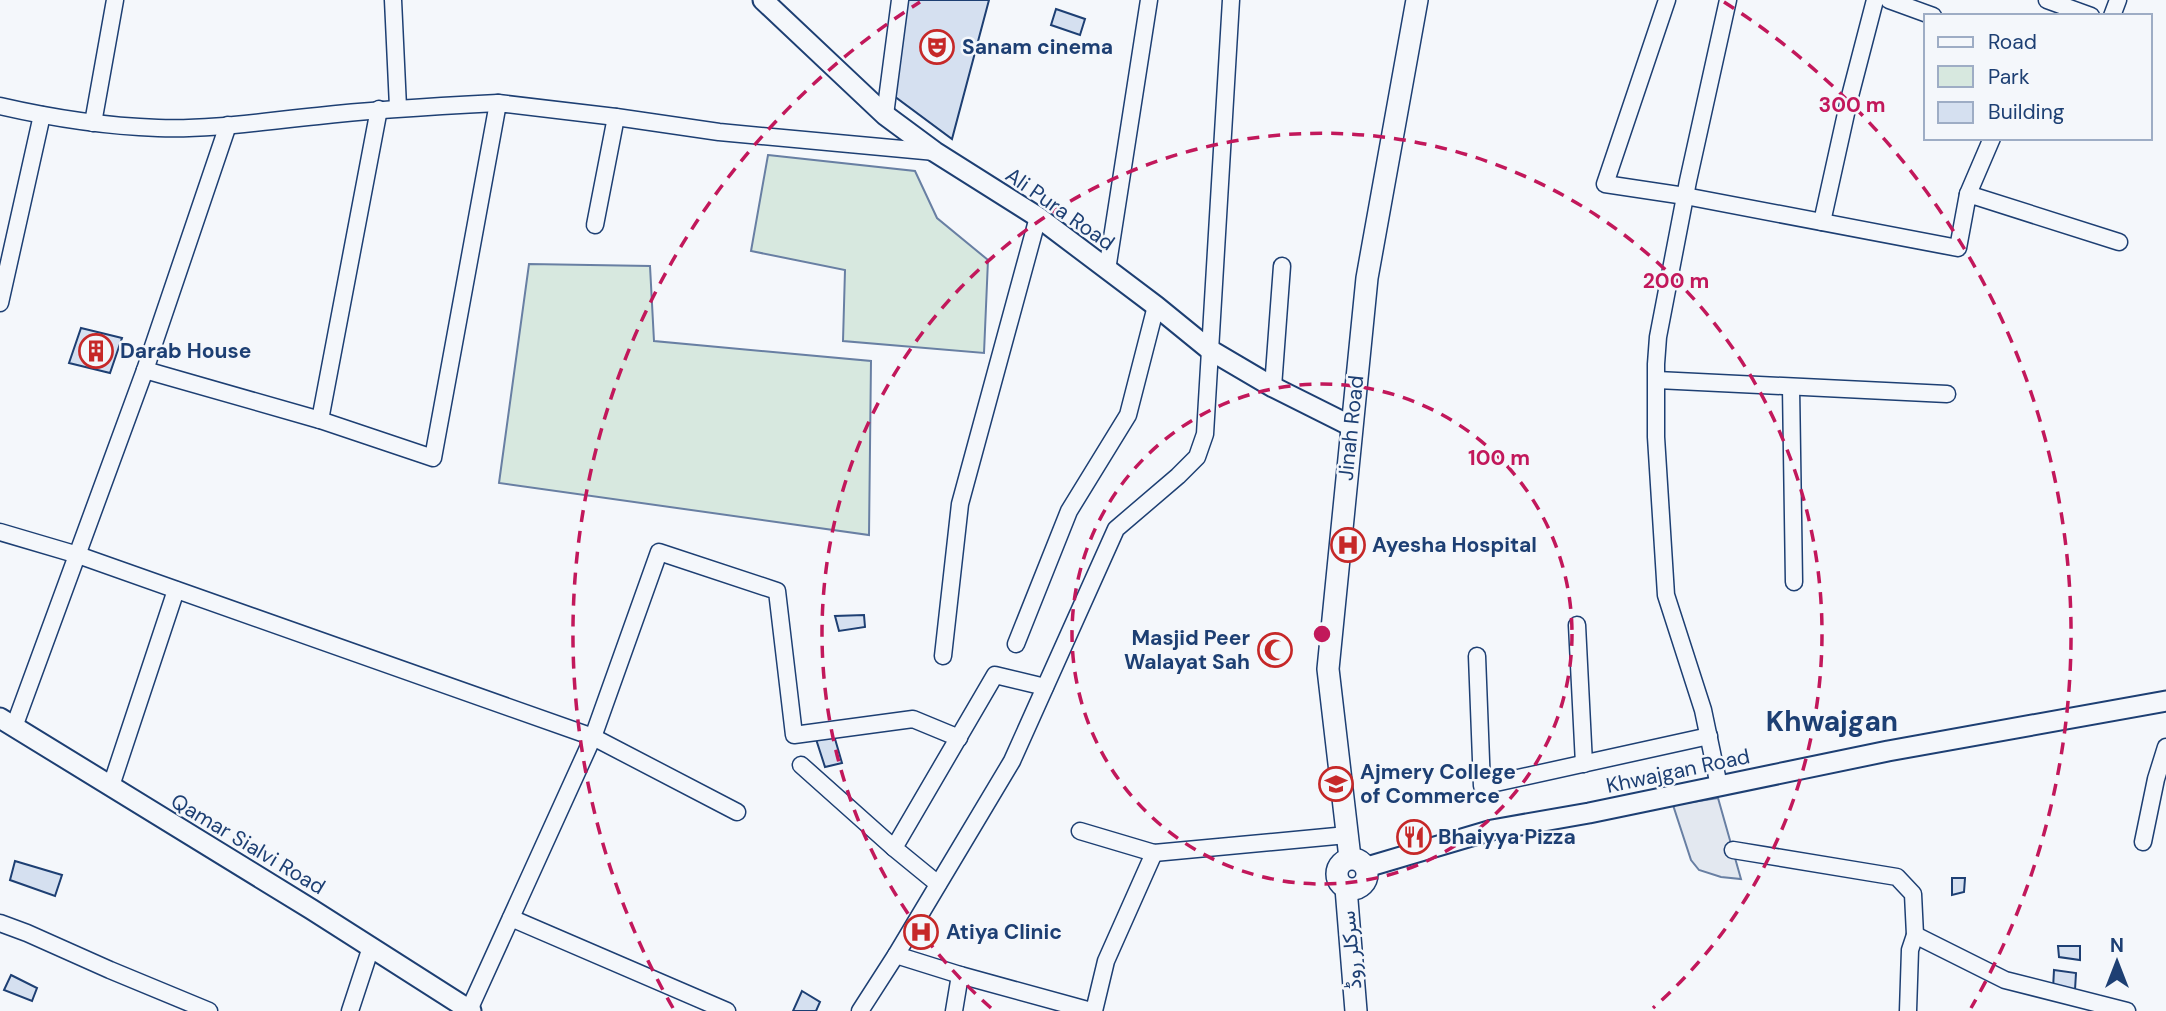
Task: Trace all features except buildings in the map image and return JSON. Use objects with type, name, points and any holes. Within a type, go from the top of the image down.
[{"type":"main road","name":"Jinah Road","points":[[1358,863],[1347,835],[1328,669],[1367,278],[1417,0]]},
{"type":"main road","name":"سرکلر روڈ","points":[[1356,1011],[1346,888],[1359,888],[1367,878],[1358,863]]},
{"type":"street","points":[[93,123],[115,0]]},
{"type":"street","points":[[393,0],[398,107]]},
{"type":"street","name":"Ali Pura Road","points":[[763,0],[885,115],[934,152],[1038,217],[1210,350],[1273,387],[1351,426]]},
{"type":"street","points":[[885,115],[900,0]]},
{"type":"street","points":[[1107,270],[1149,0]]},
{"type":"street","points":[[860,1011],[1012,761],[1116,529],[1197,457],[1205,433],[1231,0]]},
{"type":"street","points":[[1667,0],[1605,184],[1685,196],[1958,248],[1968,194],[1991,140]]},
{"type":"street","points":[[1719,786],[1703,710],[1666,595],[1656,437],[1658,337],[1685,196],[1728,0]]},
{"type":"street","points":[[1822,222],[1875,0]]},
{"type":"street","points":[[1889,0],[1928,14]]},
{"type":"street","points":[[2047,6],[2082,14]]},
{"type":"street","points":[[145,370],[320,420],[433,458],[498,103]]},
{"type":"street","points":[[0,106],[93,123],[160,129],[228,125],[398,107],[498,103],[719,132],[934,152]]},
{"type":"street","points":[[320,420],[379,109]]},
{"type":"street","points":[[1,293],[42,115]]},
{"type":"street","points":[[595,225],[616,117]]},
{"type":"street","points":[[7,722],[78,555],[145,370],[228,125]]},
{"type":"street","points":[[1968,194],[2119,242]]},
{"type":"street","points":[[943,656],[960,504],[1038,217]]},
{"type":"street","points":[[1273,387],[1282,266]]},
{"type":"street","points":[[1016,644],[1069,510],[1128,415],[1156,306]]},
{"type":"street","points":[[1657,380],[1947,394]]},
{"type":"street","points":[[1791,387],[1794,582]]},
{"type":"street","points":[[0,532],[78,555],[593,737],[737,812]]},
{"type":"street","points":[[470,1010],[593,737],[659,552],[777,591],[794,735],[913,719],[959,738]]},
{"type":"street","points":[[111,786],[176,590]]},
{"type":"street","points":[[1577,625],[1584,764]]},
{"type":"street","points":[[1477,656],[1482,786],[1709,736]]},
{"type":"street","points":[[894,848],[995,675],[1045,687]]},
{"type":"street","name":"Khwajgan Road","points":[[1358,863],[1492,830],[1589,813],[1888,751],[2166,701]]},
{"type":"street","name":"Qamar Sialvi Road","points":[[7,722],[470,1010]]},
{"type":"street","points":[[2143,842],[2166,747]]},
{"type":"street","points":[[801,765],[938,884]]},
{"type":"street","points":[[1080,831],[1154,853],[1347,835]]},
{"type":"street","points":[[1733,850],[1897,877],[1913,894],[1915,935],[1909,950],[1908,1011]]},
{"type":"street","points":[[896,955],[1092,1011],[1106,961],[1154,853]]},
{"type":"street","points":[[511,918],[727,1011]]},
{"type":"street","points":[[0,923],[209,1011]]},
{"type":"street","points":[[1915,935],[2006,980],[2127,1011]]},
{"type":"street","points":[[350,1011],[371,947]]},
{"type":"street","points":[[954,1011],[960,975]]},
{"type":"green space","points":[[768,155],[915,171],[937,218],[988,260],[984,353],[843,341],[845,270],[751,251]]},
{"type":"green space","points":[[529,264],[650,266],[654,341],[871,361],[869,535],[499,483]]},
{"type":"shaded area","points":[[1718,798],[1741,879],[1721,877],[1699,870],[1691,860],[1673,805]]},
{"type":"place","name":"Sanam cinema","points":[[937,47]]},
{"type":"place","name":"Darab House","points":[[96,351]]},
{"type":"place","name":"Ayesha Hospital","points":[[1348,545]]},
{"type":"place","name":"Masjid Peer Walayat Sah","points":[[1275,650]]},
{"type":"place","name":"Ajmery College of Commerce","points":[[1336,784]]},
{"type":"place","name":"Bhaiyya Pizza","points":[[1414,837]]},
{"type":"place","name":"Atiya Clinic","points":[[921,932]]},
{"type":"district","name":"Khwajgan","points":[[1832,721]]}]
